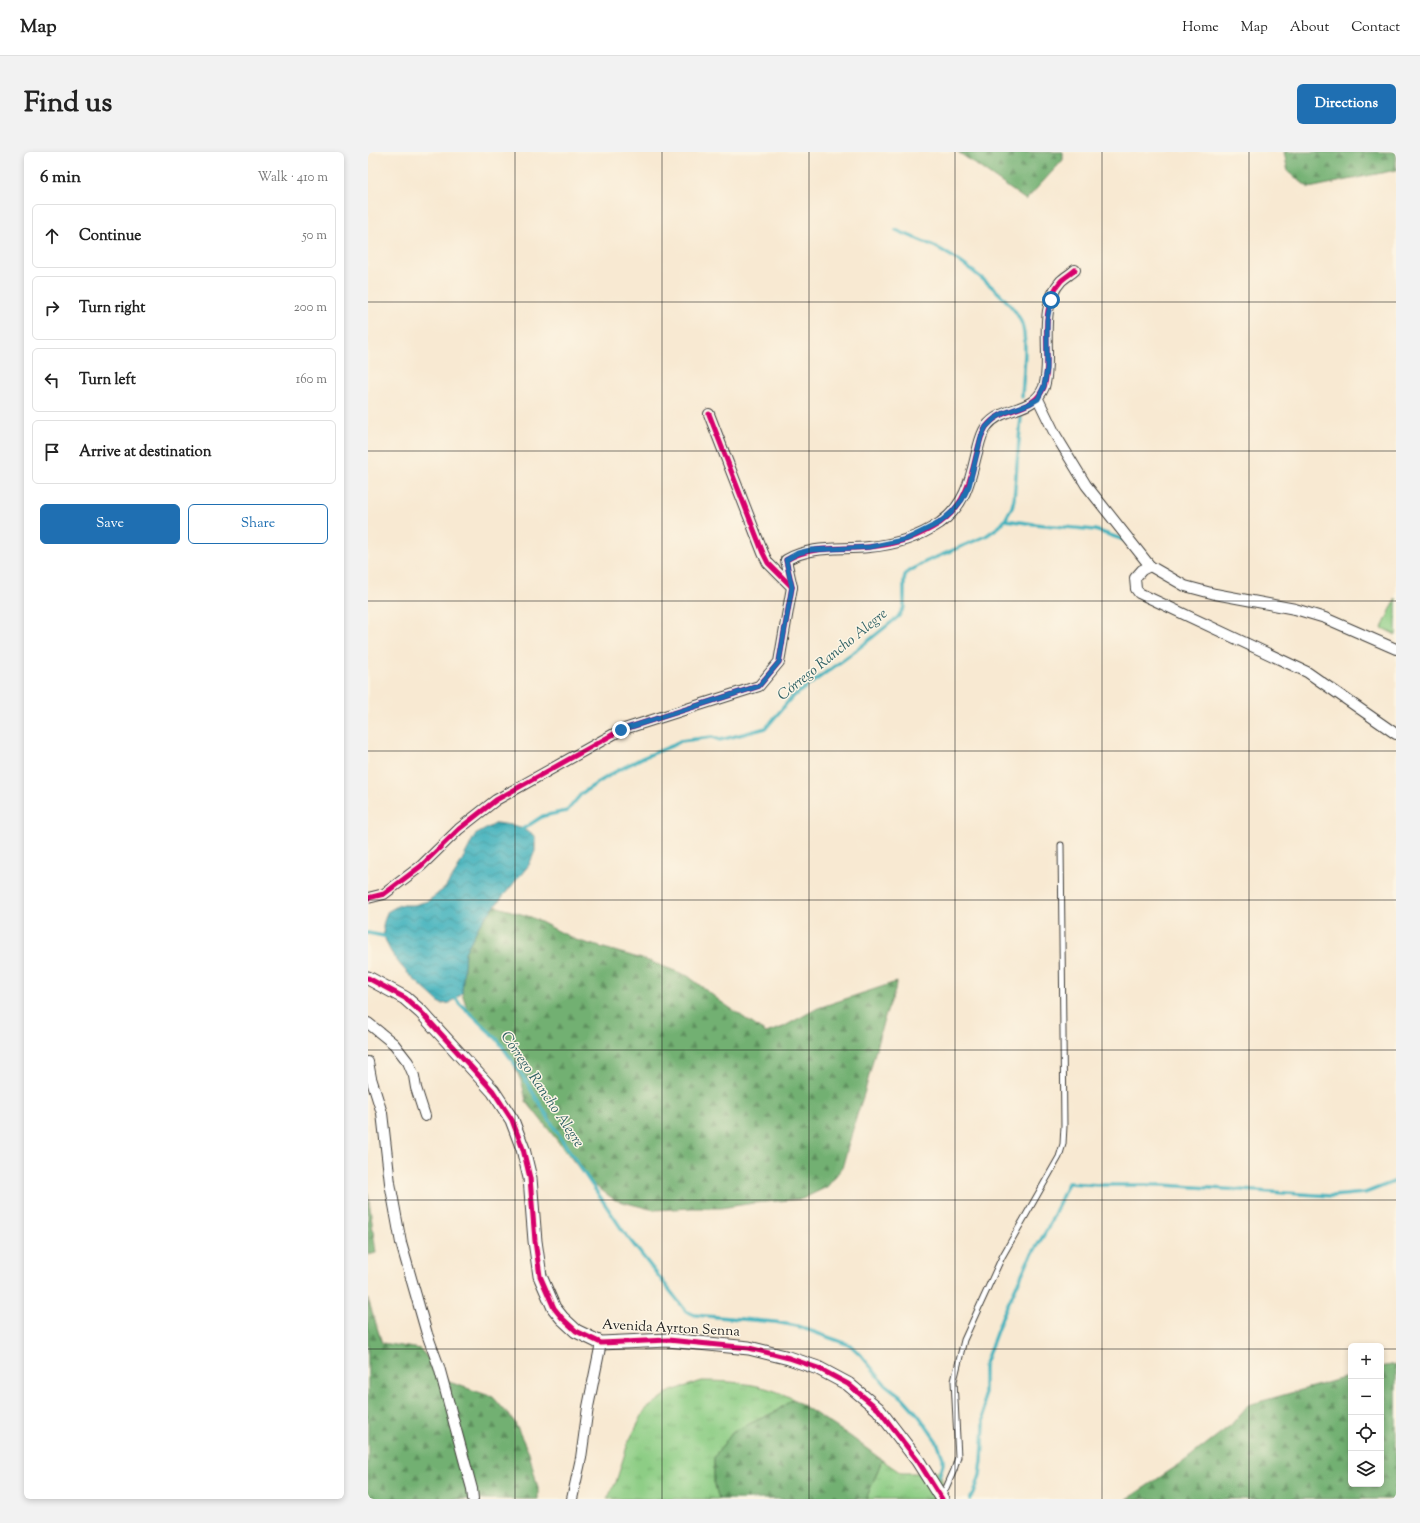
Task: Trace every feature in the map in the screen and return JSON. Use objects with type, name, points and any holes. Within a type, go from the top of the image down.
[{"type":"street","points":[[368,898],[384,894],[421,866],[459,829],[496,800],[621,730],[759,686],[779,662],[792,587],[786,560],[798,553],[811,550],[870,547],[907,539],[939,523],[952,512],[962,500],[969,486],[981,437],[986,427],[994,419],[1004,413],[1038,399],[1044,386],[1047,369],[1047,320],[1051,300],[1056,288],[1075,270]]},
{"type":"street","points":[[1038,399],[1055,434],[1086,485],[1150,566],[1185,586],[1215,594],[1295,609],[1325,618],[1396,649]]},
{"type":"street","points":[[708,414],[763,553],[768,563],[792,587]]},
{"type":"street","points":[[1150,566],[1142,570],[1134,578],[1136,589],[1139,593],[1307,672],[1396,734]]},
{"type":"street","name":"Avenida Ayrton Senna","points":[[368,978],[405,998],[421,1012],[493,1091],[512,1120],[523,1149],[530,1178],[535,1241],[540,1276],[554,1308],[576,1331],[601,1342],[668,1340],[749,1348],[789,1358],[818,1368],[848,1384],[878,1409],[918,1461],[942,1498]]},
{"type":"street","points":[[368,1023],[394,1044],[408,1062],[414,1076],[416,1088],[425,1116]]},
{"type":"street","points":[[368,1062],[370,1076],[382,1113],[390,1183],[401,1243],[427,1334],[439,1367],[474,1499]]},
{"type":"street","points":[[572,1499],[581,1458],[588,1407],[601,1342]]},
{"type":"lane","points":[[942,1498],[958,1457],[954,1381],[964,1340],[1002,1257],[1059,1157],[1063,1144],[1060,845]]},
{"type":"green space","points":[[958,152],[1063,152],[1063,160],[1026,200]]},
{"type":"green space","points":[[1284,152],[1396,152],[1396,170],[1309,188],[1288,172]]},
{"type":"green space","points":[[1396,598],[1396,635],[1382,628]]},
{"type":"green space","points":[[495,906],[531,917],[576,940],[649,961],[688,976],[720,1001],[766,1033],[783,1027],[818,1008],[896,982],[895,991],[883,1022],[865,1091],[842,1168],[827,1187],[802,1199],[754,1203],[721,1208],[654,1210],[615,1200],[590,1182],[526,1101],[522,1083],[512,1060],[499,1042],[468,1011],[462,993],[465,952],[480,924]]},
{"type":"green space","points":[[368,1192],[376,1253],[368,1255]]},
{"type":"green space","points":[[368,1299],[382,1343],[420,1349],[449,1382],[493,1397],[514,1421],[529,1453],[538,1488],[538,1499],[368,1499]]},
{"type":"green space","points":[[1396,1364],[1396,1499],[1127,1499],[1183,1462],[1231,1425],[1248,1405],[1348,1377],[1348,1487],[1384,1487],[1384,1366]]},
{"type":"green space","points":[[702,1381],[749,1384],[772,1390],[793,1399],[775,1412],[732,1432],[714,1458],[714,1482],[719,1499],[607,1499],[616,1482],[628,1443],[645,1410],[671,1391]]},
{"type":"green space","points":[[793,1399],[850,1436],[882,1460],[866,1499],[719,1499],[714,1482],[714,1458],[732,1432],[775,1412]]},
{"type":"green space","points":[[882,1460],[901,1473],[931,1473],[939,1470],[947,1499],[866,1499]]},
{"type":"water","points":[[497,823],[517,826],[535,836],[535,851],[529,865],[480,924],[465,952],[462,993],[450,1003],[441,1004],[404,970],[396,960],[385,938],[383,927],[384,921],[387,912],[399,905],[414,905],[428,901],[445,888],[457,870],[475,835]]},
{"type":"waterway","name":"Córrego Rancho Alegre","points":[[896,230],[936,247],[971,270],[997,292],[1017,314],[1022,324],[1025,340],[1022,397]]},
{"type":"waterway","name":"Córrego Rancho Alegre","points":[[518,832],[543,816],[567,811],[582,793],[613,773],[680,741],[712,737],[720,740],[766,728],[791,698],[854,652],[898,617],[904,607],[904,581],[905,575],[908,572],[925,562],[986,536],[1000,526],[1005,520],[1012,507],[1014,499],[1021,417]]},
{"type":"waterway","points":[[1005,520],[1095,530],[1127,541]]},
{"type":"waterway","points":[[368,933],[389,937]]},
{"type":"waterway","name":"Córrego Rancho Alegre","points":[[453,995],[460,1004],[497,1039],[519,1070],[562,1140],[623,1231],[686,1311],[695,1315],[775,1322],[797,1326],[850,1345],[860,1354],[885,1384],[903,1398],[919,1416],[937,1442],[943,1458],[943,1464],[939,1477]]},
{"type":"waterway","points":[[970,1499],[974,1494],[980,1475],[982,1461],[984,1366],[1002,1317],[1028,1261],[1048,1228],[1068,1183],[1099,1185],[1164,1185],[1332,1196],[1365,1193],[1396,1181]]},
{"type":"cycle path","points":[[792,587],[786,560],[796,555],[816,550],[878,546],[906,540],[940,523],[955,509],[965,493],[981,437],[986,427],[1000,415],[1033,402],[1039,396],[1044,387],[1047,372],[1047,317],[1051,298],[1061,281],[1075,270]]},
{"type":"cycle path","points":[[368,898],[384,894],[421,866],[459,829],[496,800],[621,730],[759,686],[779,662],[792,587],[768,563],[763,553],[709,414]]},
{"type":"cycle path","points":[[368,978],[405,998],[421,1012],[493,1091],[512,1120],[523,1149],[530,1178],[535,1241],[540,1276],[554,1308],[576,1331],[601,1343],[668,1340],[749,1348],[789,1358],[818,1368],[848,1384],[878,1409],[918,1461],[942,1499]]},
{"type":"route","points":[[621,730],[759,686],[779,662],[792,587],[786,560],[798,553],[811,550],[870,547],[907,539],[939,523],[952,512],[962,500],[969,486],[981,437],[986,427],[994,419],[1004,413],[1038,399],[1044,386],[1047,369],[1047,320],[1051,300]]}]
